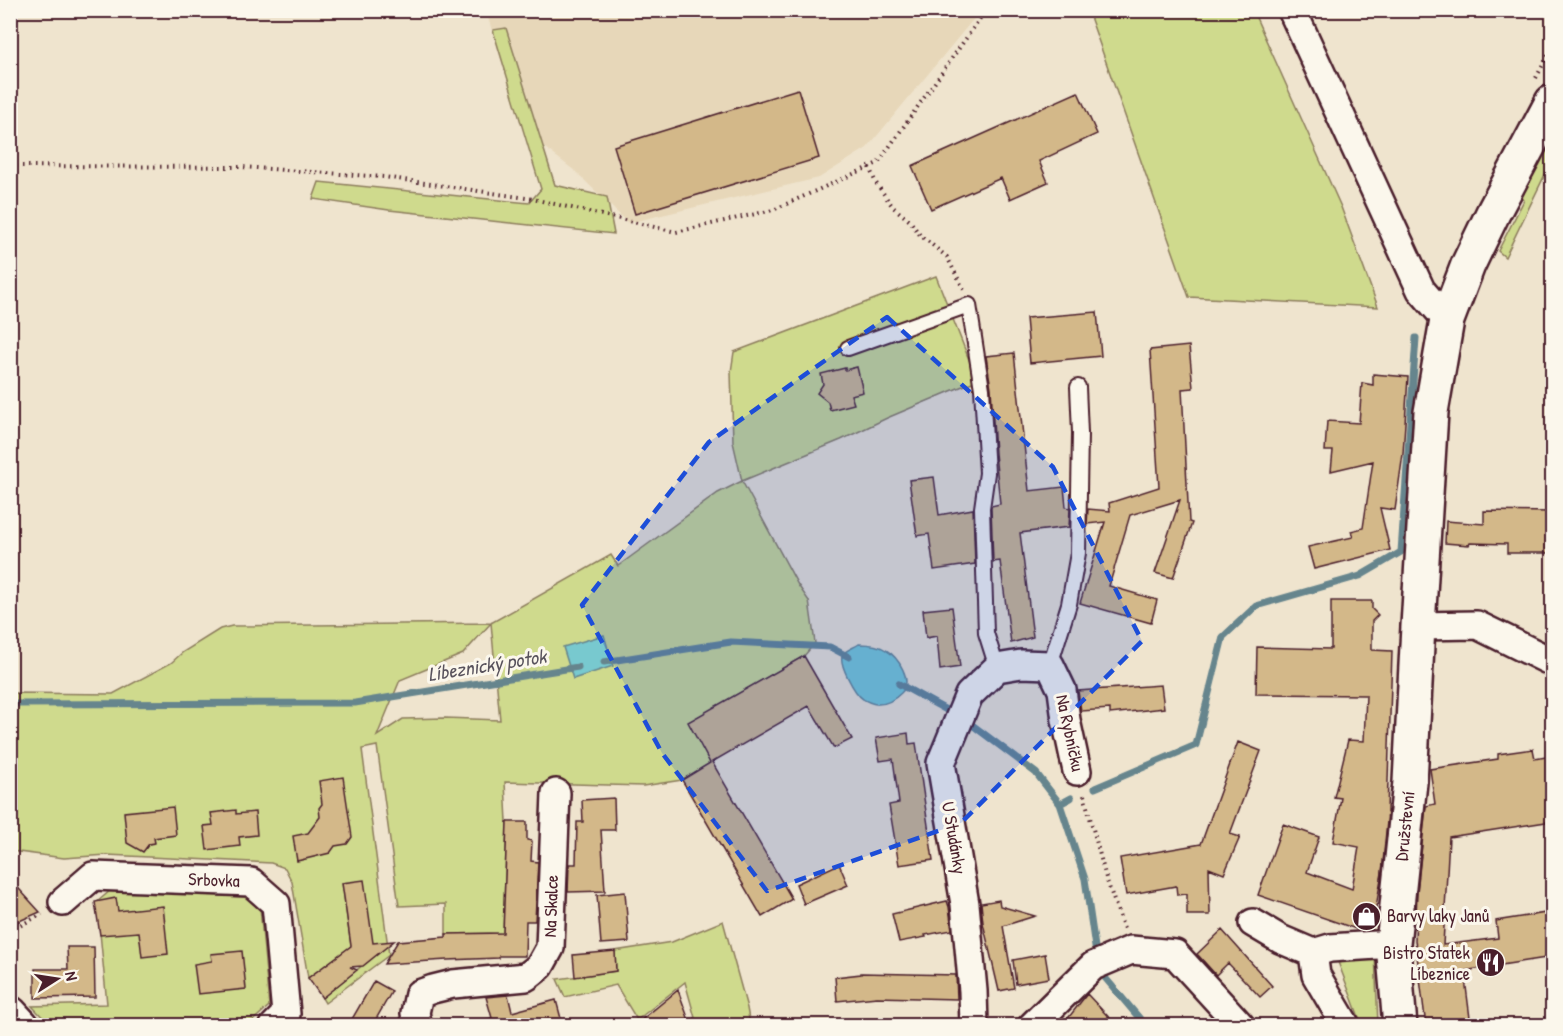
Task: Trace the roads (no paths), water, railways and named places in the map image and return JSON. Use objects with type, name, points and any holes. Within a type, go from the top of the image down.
[{"type":"street","points":[[1292,10],[1421,290],[1446,320]]},
{"type":"street","name":"Družstevní","points":[[1400,1026],[1393,944],[1410,782],[1431,412],[1446,320],[1483,234],[1552,102]]},
{"type":"street","points":[[1418,626],[1477,625],[1552,662]]},
{"type":"street","points":[[997,668],[1020,664],[1050,665]]},
{"type":"street","name":"Na Rybníčku","points":[[1050,665],[1062,690],[1077,771]]},
{"type":"street","name":"U Studánky","points":[[974,1026],[965,904],[941,764],[969,695],[997,668]]},
{"type":"street","name":"Na Skalce","points":[[418,1026],[415,1013],[419,994],[453,984],[526,977],[540,966],[550,948],[556,793]]},
{"type":"street","name":"Srbovka","points":[[63,902],[93,876],[251,882],[276,904],[286,1014],[274,1026]]},
{"type":"street","points":[[1253,923],[1280,939],[1313,953],[1330,948],[1393,944]]},
{"type":"street","points":[[1032,1026],[1093,966],[1131,950],[1175,954],[1241,1026]]},
{"type":"street","points":[[1313,953],[1316,975],[1346,1026]]},
{"type":"street","points":[[10,1013],[22,1026]]},
{"type":"lane","points":[[848,348],[969,305],[982,389],[987,473],[982,508],[986,633],[997,668]]},
{"type":"lane","points":[[1050,665],[1069,604],[1078,553],[1080,433],[1078,387]]},
{"type":"water","points":[[604,635],[613,666],[573,679],[563,647]]},
{"type":"water","points":[[859,644],[883,648],[891,653],[903,670],[905,688],[893,699],[883,704],[871,703],[864,700],[852,685],[842,664],[842,658],[844,653]]},
{"type":"waterway","points":[[1095,788],[1196,745],[1223,637],[1256,606],[1360,576],[1401,552],[1416,338]]},
{"type":"waterway","name":"Líbeznický potok","points":[[604,662],[731,642],[830,647],[849,657]]},
{"type":"waterway","name":"Líbeznický potok","points":[[10,704],[355,703],[578,667]]},
{"type":"waterway","name":"Líbeznický potok","points":[[899,684],[950,712]]},
{"type":"waterway","name":"Líbeznický potok","points":[[967,721],[1036,773],[1060,804],[1085,879],[1096,954]]},
{"type":"waterway","points":[[1060,804],[1071,798]]},
{"type":"waterway","name":"Líbeznický potok","points":[[1101,973],[1146,1026]]},
{"type":"place","name":"Barvy laky Janů","points":[[1366,916]]},
{"type":"place","name":"Bistro Statek Líbeznice","points":[[1491,963]]}]
